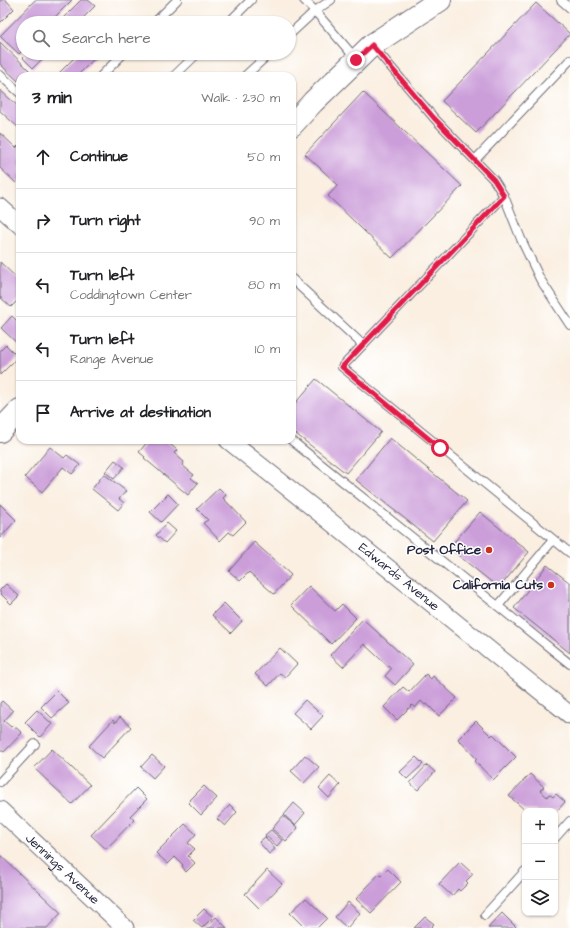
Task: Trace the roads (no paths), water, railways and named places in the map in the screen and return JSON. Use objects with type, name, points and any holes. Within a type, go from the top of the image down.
[{"type":"street","points":[[296,121],[313,102],[372,45],[440,0]]},
{"type":"street","points":[[0,207],[16,221]]},
{"type":"street","points":[[0,431],[16,414]]},
{"type":"street","name":"Edwards Avenue","points":[[233,444],[570,715]]},
{"type":"street","name":"Jennings Avenue","points":[[0,810],[125,928]]},
{"type":"lane","points":[[161,16],[177,0]]},
{"type":"lane","points":[[235,16],[251,0]]},
{"type":"lane","points":[[304,0],[356,60]]},
{"type":"lane","points":[[296,29],[315,11],[331,0]]},
{"type":"lane","points":[[561,0],[570,8]]},
{"type":"lane","points":[[372,45],[434,118],[494,180],[504,196],[521,239],[540,279],[570,325]]},
{"type":"lane","points":[[105,72],[117,60]]},
{"type":"lane","points":[[178,72],[191,60]]},
{"type":"lane","points":[[249,72],[262,60]]},
{"type":"lane","points":[[475,160],[570,60]]},
{"type":"lane","points":[[0,75],[16,89]]},
{"type":"lane","points":[[504,196],[342,367],[570,553]]},
{"type":"lane","points":[[296,283],[364,345]]},
{"type":"lane","points":[[296,444],[570,664]]},
{"type":"lane","points":[[498,606],[553,540]]},
{"type":"lane","points":[[0,782],[36,744]]},
{"type":"lane","points":[[558,835],[570,822]]},
{"type":"lane","points":[[485,915],[522,874]]},
{"type":"place","name":"Post Office","points":[[489,550]]},
{"type":"place","name":"California Cuts","points":[[551,585]]}]
